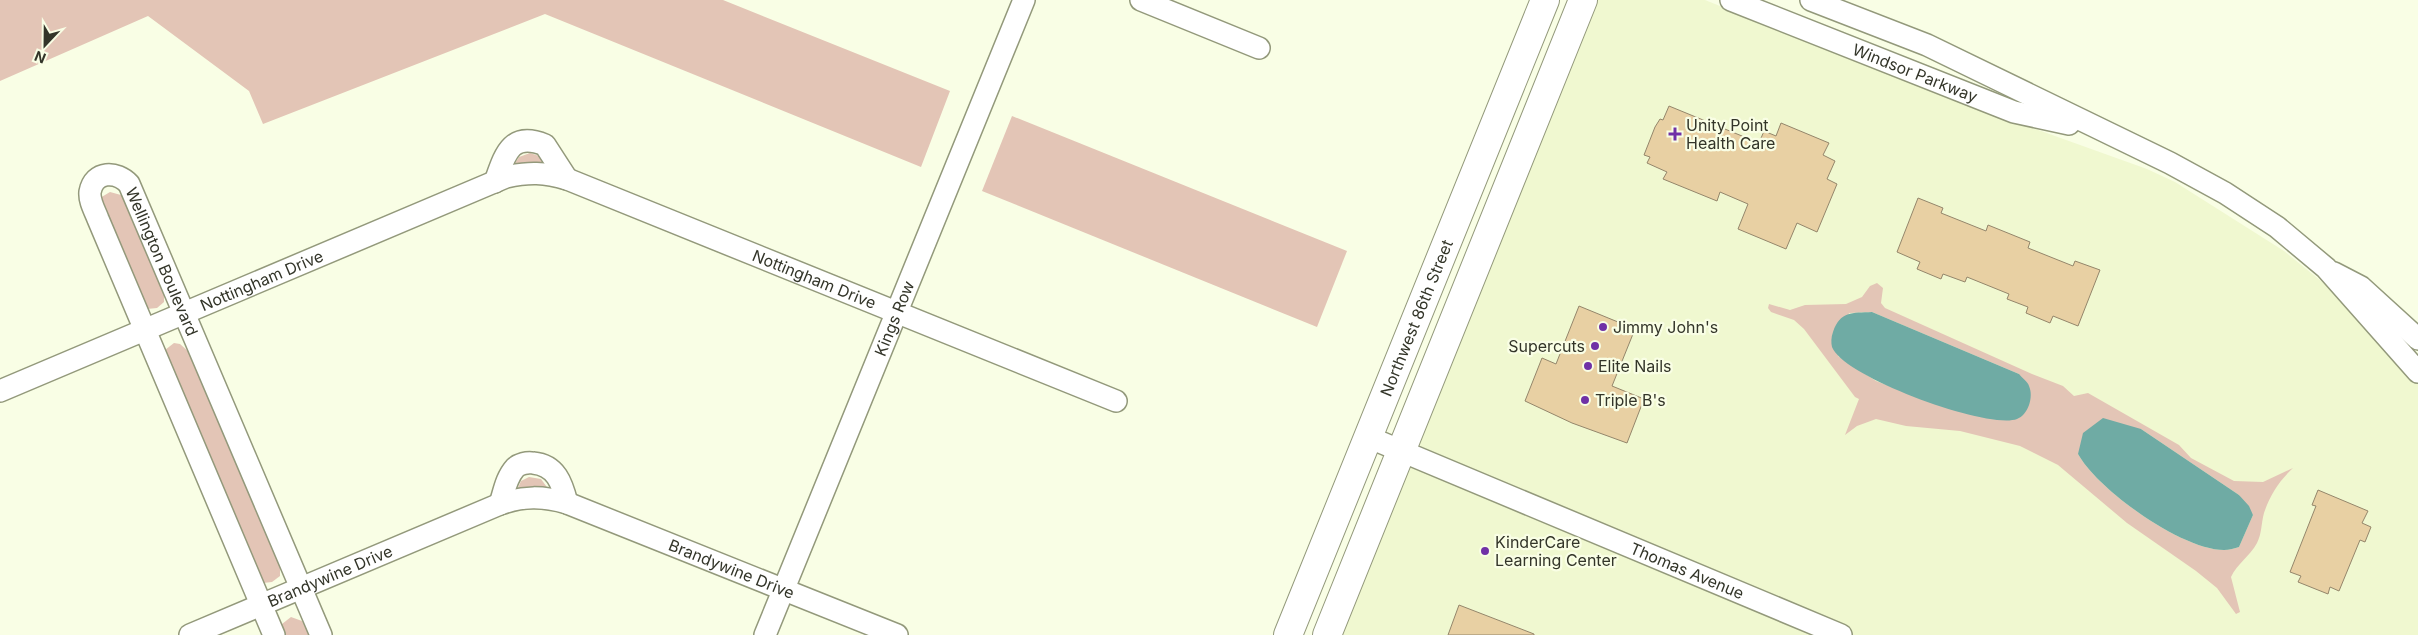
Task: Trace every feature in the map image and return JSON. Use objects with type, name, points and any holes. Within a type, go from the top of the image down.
[{"type":"main road","name":"Northwest 86th Street","points":[[1288,635],[1545,0]]},
{"type":"main road","points":[[1327,635],[1582,0]]},
{"type":"street","name":"Kings Row","points":[[765,635],[1024,0]]},
{"type":"street","points":[[1141,0],[1259,48]]},
{"type":"street","name":"Windsor Parkway","points":[[1731,0],[2014,112],[2103,132]]},
{"type":"street","name":"Windsor Parkway","points":[[1811,0],[1927,45],[2170,163],[2225,193],[2277,227],[2326,268],[2418,372]]},
{"type":"street","points":[[495,182],[508,151],[516,143],[524,140],[546,145],[567,179]]},
{"type":"street","name":"Nottingham Drive","points":[[0,391],[183,312],[495,182],[527,173],[549,174],[567,179],[1116,401]]},
{"type":"street","name":"Wellington Boulevard","points":[[274,635],[143,330],[91,200],[90,192],[95,181],[102,175],[113,174],[122,176],[129,184],[321,635]]},
{"type":"street","name":"Windsor Parkway","points":[[2326,268],[2361,287],[2418,339]]},
{"type":"street","name":"Thomas Avenue","points":[[1368,437],[1841,635]]},
{"type":"street","points":[[500,504],[508,478],[516,467],[529,462],[541,464],[554,472],[562,484],[567,503]]},
{"type":"street","name":"Brandywine Drive","points":[[190,635],[500,504],[529,497],[548,498],[567,503],[897,635]]},
{"type":"shaded area","points":[[0,0],[723,0],[950,91],[921,167],[545,14],[263,124],[249,91],[148,16],[0,81]]},
{"type":"shaded area","points":[[1595,0],[1705,0],[1949,98],[2147,169],[2175,182],[2284,251],[2342,298],[2418,379],[2418,635],[1339,635]]},
{"type":"shaded area","points":[[1012,116],[1347,251],[1317,327],[982,191]]},
{"type":"shaded area","points":[[530,153],[542,157],[546,166],[514,165],[519,157]]},
{"type":"shaded area","points":[[110,192],[121,195],[125,200],[164,292],[164,302],[157,308],[147,309],[100,198]]},
{"type":"shaded area","points":[[1877,283],[1883,288],[1881,303],[1885,308],[2063,386],[2074,396],[2088,393],[2179,445],[2191,458],[2234,481],[2263,482],[2293,468],[2279,483],[2269,500],[2257,543],[2231,577],[2240,612],[2236,614],[2217,588],[2196,571],[2127,523],[2058,465],[2020,446],[1960,431],[1906,426],[1876,419],[1857,426],[1845,435],[1859,399],[1855,397],[1804,329],[1794,320],[1771,312],[1768,308],[1769,304],[1790,310],[1805,305],[1846,304],[1862,297],[1870,286]],"holes":[[[1872,312],[2019,374],[1944,407],[1876,381],[1838,356],[1849,313]],[[2141,429],[2239,495],[2253,515],[2239,547],[2224,550],[2206,547],[2186,540],[2165,529],[2143,516],[2103,484],[2078,454]]]},
{"type":"shaded area","points":[[174,343],[180,344],[189,352],[280,566],[280,576],[272,582],[263,583],[165,350]]},
{"type":"shaded area","points":[[529,477],[541,479],[549,490],[517,490],[521,481]]},
{"type":"shaded area","points":[[291,617],[302,621],[310,635],[281,635],[282,624]]},
{"type":"water","points":[[1872,312],[2019,374],[2030,390],[2031,395],[2027,410],[2017,419],[2001,420],[1977,417],[1918,398],[1888,386],[1861,372],[1842,359],[1832,347],[1832,336],[1839,320],[1848,314]]},
{"type":"water","points":[[2103,418],[2141,429],[2239,495],[2249,506],[2253,515],[2239,547],[2224,550],[2206,547],[2186,540],[2143,516],[2103,484],[2078,454],[2083,433]]},
{"type":"building","points":[[1669,106],[1759,143],[1764,131],[1776,136],[1781,123],[1829,143],[1823,155],[1835,161],[1827,179],[1837,184],[1817,232],[1797,223],[1786,249],[1738,229],[1748,204],[1720,192],[1717,201],[1663,179],[1667,172],[1647,163],[1650,157],[1644,155],[1655,127],[1660,119],[1663,120]]},
{"type":"building","points":[[1918,198],[1943,208],[1941,213],[1986,231],[1988,225],[2030,242],[2028,248],[2073,266],[2075,261],[2100,270],[2078,326],[2053,316],[2050,323],[2026,313],[2028,307],[2007,299],[2009,294],[1967,277],[1965,282],[1943,274],[1941,279],[1917,269],[1920,262],[1897,252]]},
{"type":"building","points":[[1579,306],[1635,329],[1612,386],[1644,399],[1627,443],[1572,423],[1525,401],[1542,358],[1556,364]]},
{"type":"building","points":[[2318,490],[2368,511],[2362,523],[2371,527],[2365,542],[2360,540],[2339,591],[2330,587],[2328,594],[2298,582],[2301,576],[2290,572],[2316,506],[2312,505]]},
{"type":"building","points":[[1459,605],[1534,634],[1534,635],[1448,635]]},
{"type":"place","name":"Unity Point Health Care","points":[[1675,134]]},
{"type":"place","name":"Jimmy John's","points":[[1603,327]]},
{"type":"place","name":"Supercuts","points":[[1595,346]]},
{"type":"place","name":"Elite Nails","points":[[1588,366]]},
{"type":"place","name":"Triple B's","points":[[1585,400]]},
{"type":"place","name":"KinderCare Learning Center","points":[[1485,551]]}]
